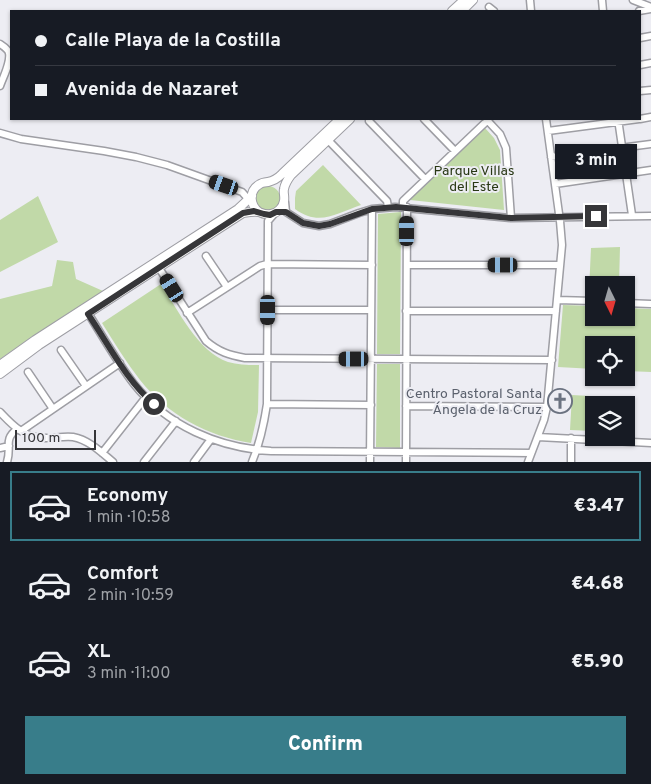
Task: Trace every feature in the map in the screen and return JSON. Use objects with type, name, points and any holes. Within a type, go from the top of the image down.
[{"type":"main road","points":[[453,10],[464,0]]},
{"type":"main road","points":[[463,10],[473,0]]},
{"type":"main road","points":[[0,365],[35,340],[238,209],[252,197],[259,185],[276,179],[339,120]]},
{"type":"main road","points":[[0,374],[39,345],[243,213],[254,211],[270,215],[275,213],[283,206],[287,180],[349,120]]},
{"type":"main road","points":[[269,182],[279,186],[284,197]]},
{"type":"main road","points":[[252,197],[255,209],[261,213]]},
{"type":"street","points":[[633,0],[651,8]]},
{"type":"street","points":[[0,44],[9,52],[8,62],[0,86]]},
{"type":"street","points":[[425,120],[455,151]]},
{"type":"street","points":[[406,462],[407,265],[405,207],[403,201],[486,120]]},
{"type":"street","points":[[488,120],[500,134],[506,148],[511,218]]},
{"type":"street","points":[[528,462],[547,407],[562,245],[546,120]]},
{"type":"street","points":[[548,131],[619,120],[632,215]]},
{"type":"street","points":[[370,121],[425,180]]},
{"type":"street","points":[[0,133],[29,141],[87,148],[136,157],[167,165],[252,197]]},
{"type":"street","points":[[328,140],[387,201],[388,207]]},
{"type":"street","points":[[551,158],[651,144]]},
{"type":"street","points":[[555,184],[651,170]]},
{"type":"street","points":[[242,192],[252,197]]},
{"type":"street","points":[[284,197],[286,212]]},
{"type":"street","points":[[252,462],[263,428],[267,404],[268,221],[275,213],[286,212],[303,223],[319,226],[372,209],[388,207],[405,207],[511,218],[651,216]]},
{"type":"street","points":[[370,462],[372,209]]},
{"type":"street","points":[[261,213],[268,221]]},
{"type":"street","points":[[206,256],[227,287]]},
{"type":"street","points":[[187,313],[260,266],[267,264],[372,265]]},
{"type":"street","points":[[407,265],[560,265]]},
{"type":"street","points":[[159,268],[206,340],[215,348],[228,355],[245,358],[552,360]]},
{"type":"street","points":[[557,300],[585,301]]},
{"type":"street","points":[[635,303],[651,304]]},
{"type":"street","points":[[268,310],[371,310]]},
{"type":"street","points":[[406,311],[556,311]]},
{"type":"street","points":[[88,314],[134,384],[146,397],[192,431],[229,445],[257,450],[531,453]]},
{"type":"street","points":[[60,350],[86,386]]},
{"type":"street","points":[[7,462],[10,454],[8,440],[11,434],[53,409],[120,363]]},
{"type":"street","points":[[28,372],[53,409]]},
{"type":"street","points":[[102,453],[146,397]]},
{"type":"street","points":[[267,404],[371,406]]},
{"type":"street","points":[[406,406],[547,407]]},
{"type":"street","points":[[0,412],[19,430],[32,437],[73,437],[87,442],[113,462]]},
{"type":"street","points":[[144,462],[176,421]]},
{"type":"street","points":[[538,437],[651,443]]},
{"type":"street","points":[[571,438],[571,462]]},
{"type":"street","points":[[194,462],[211,439]]},
{"type":"street","points":[[0,448],[9,446]]},
{"type":"green space","name":"Parque Villas del Este","points":[[485,128],[494,138],[500,150],[504,210],[410,200]]},
{"type":"green space","points":[[323,165],[361,205],[336,215],[320,218],[312,217],[295,209],[296,191]]},
{"type":"green space","points":[[268,186],[277,189],[280,198],[277,207],[268,210],[259,207],[256,198],[259,189]]},
{"type":"green space","points":[[38,196],[58,242],[0,272],[0,220]]},
{"type":"green space","points":[[401,212],[400,354],[377,354],[378,214]]},
{"type":"green space","points":[[620,247],[619,276],[590,276],[591,248]]},
{"type":"green space","points":[[57,260],[73,262],[76,279],[103,291],[0,359],[0,299],[52,286]]},
{"type":"green space","points":[[161,284],[190,329],[207,349],[217,357],[228,362],[259,365],[258,412],[251,443],[235,440],[204,429],[163,404],[140,380],[102,323]]},
{"type":"green space","points":[[563,305],[585,306],[585,326],[635,326],[635,308],[651,309],[651,372],[635,371],[635,336],[585,336],[585,368],[558,367]]},
{"type":"green space","points":[[377,364],[400,364],[400,448],[376,447]]},
{"type":"green space","points":[[572,395],[590,396],[585,396],[585,431],[570,430]]},
{"type":"place","name":"Centro Pastoral Santa Ángela de la Cruz","points":[[560,401]]},
{"type":"route","points":[[154,404],[134,384],[88,314],[243,213],[254,211],[270,215],[276,212],[286,212],[303,223],[313,226],[330,224],[372,209],[396,207],[511,218],[596,216]]}]
